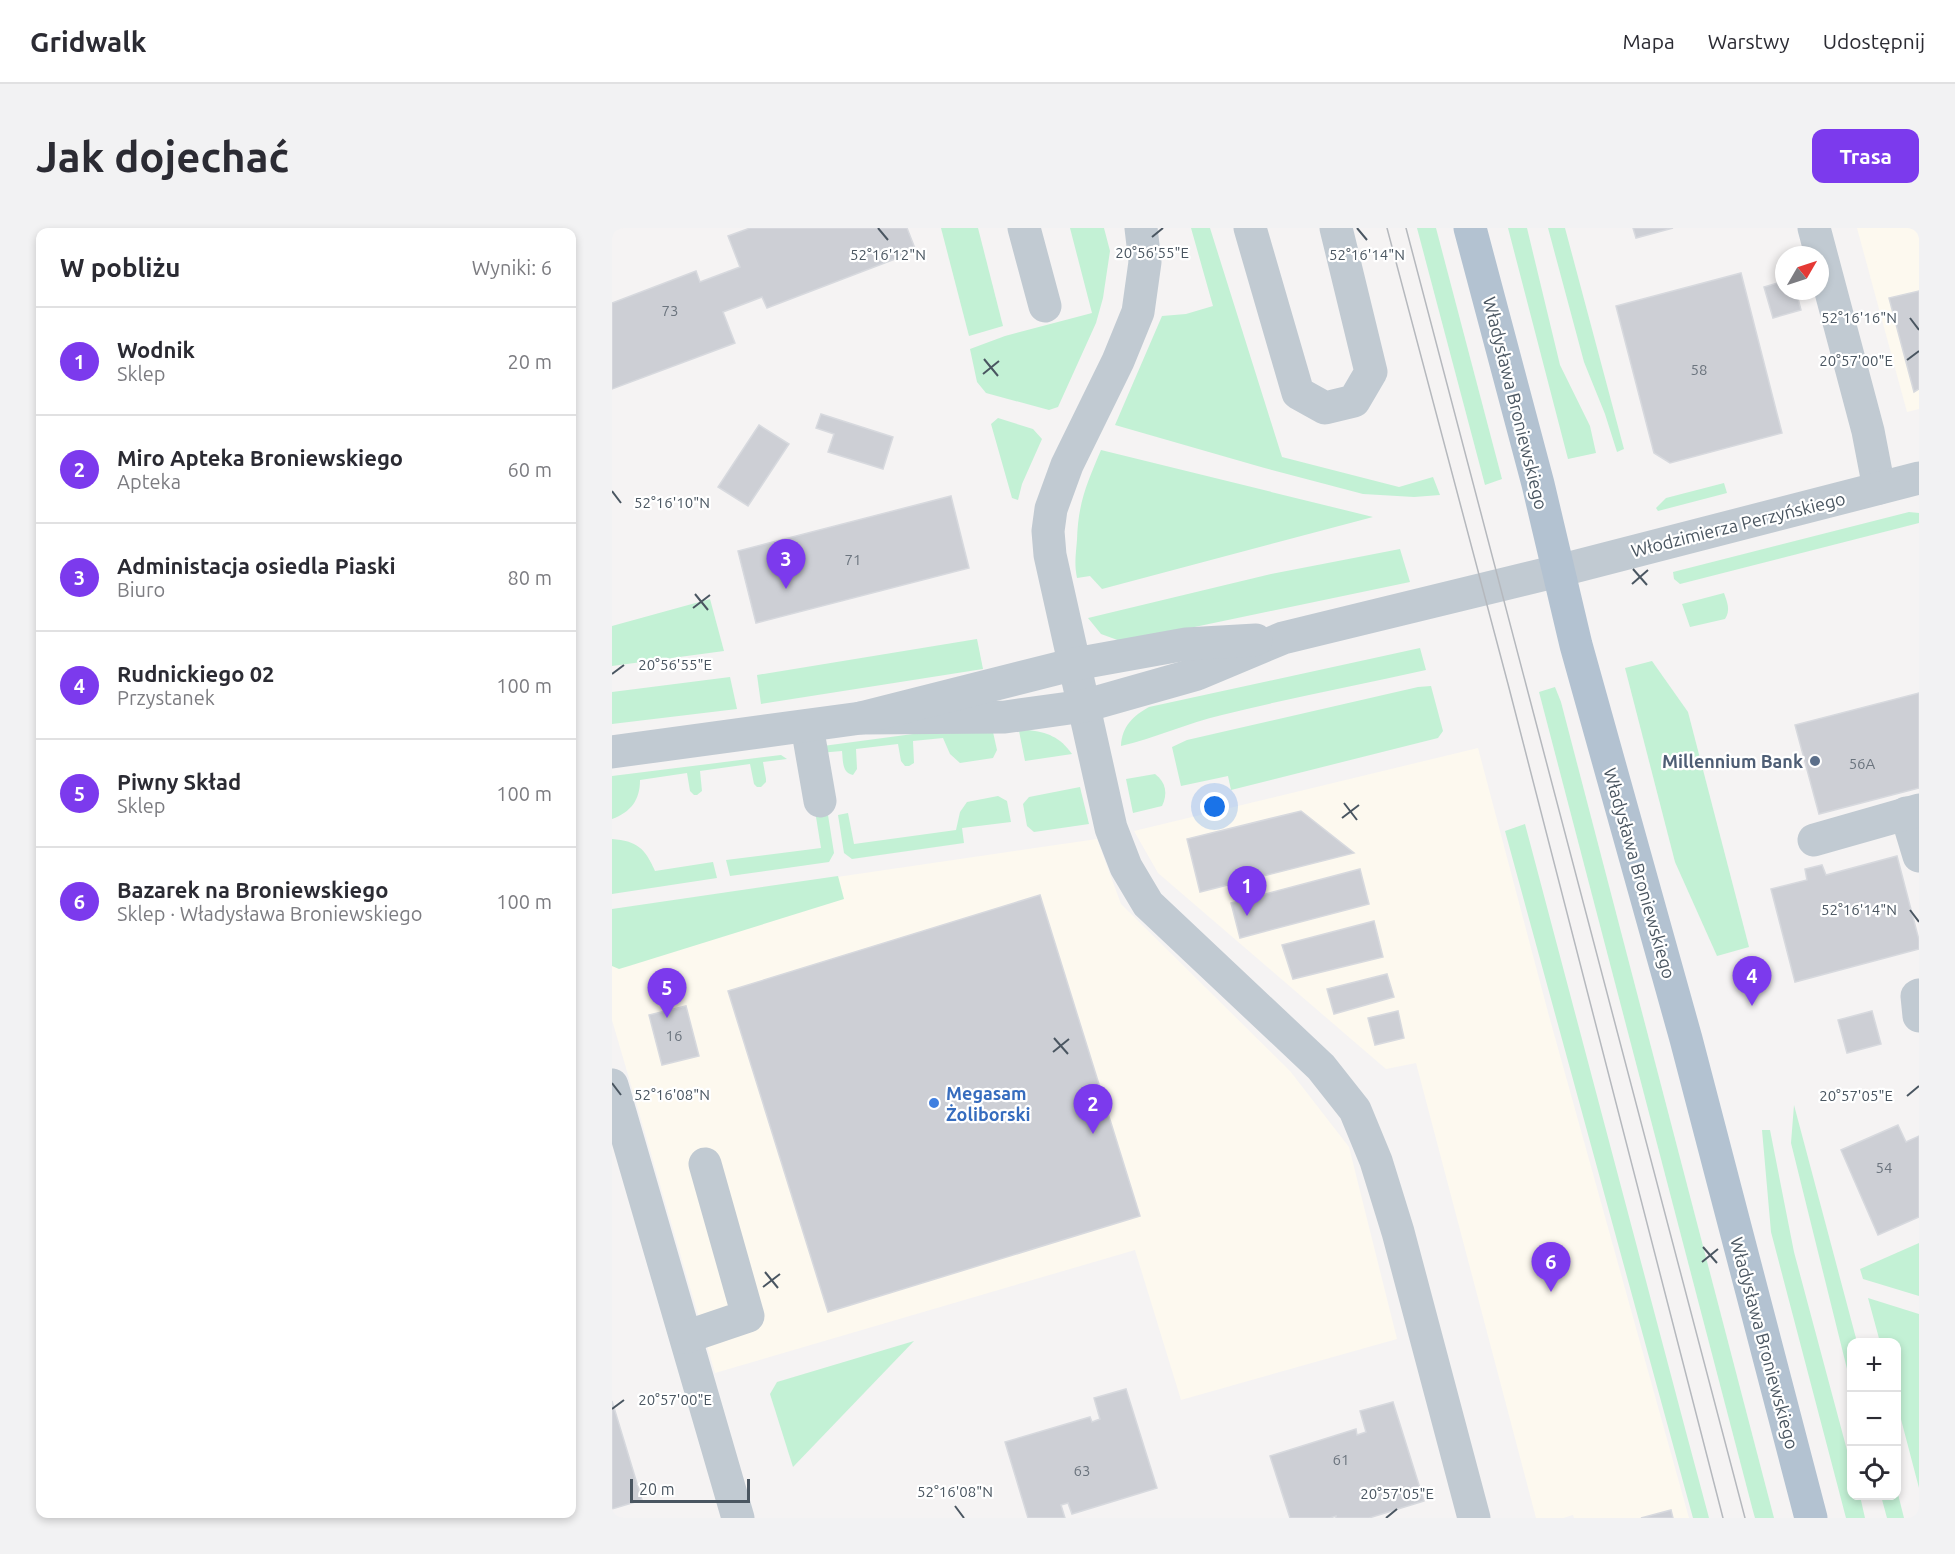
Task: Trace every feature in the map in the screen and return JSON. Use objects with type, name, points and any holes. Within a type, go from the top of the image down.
[{"type":"main road","name":"Władysława Broniewskiego","points":[[1470,228],[1538,484],[1576,645],[1686,1039],[1811,1518]]},
{"type":"street","points":[[1024,228],[1045,306]]},
{"type":"street","points":[[1141,228],[1145,262],[1138,312],[1118,361],[1066,465],[1051,509],[1048,531],[1050,555],[1111,828],[1126,867],[1148,904],[1321,1067],[1355,1110],[1376,1161],[1398,1232],[1474,1518]]},
{"type":"street","points":[[1250,228],[1298,393],[1325,408],[1354,401],[1371,372],[1336,228]]},
{"type":"street","points":[[1814,228],[1868,431],[1879,488]]},
{"type":"street","name":"Włodzimierza Perzyńskiego","points":[[1283,638],[1558,571],[1919,478]]},
{"type":"street","points":[[612,752],[861,718],[1074,664],[1186,645],[1283,638]]},
{"type":"street","points":[[861,718],[1005,717],[1084,706],[1197,674],[1283,638]]},
{"type":"street","points":[[807,726],[820,801]]},
{"type":"street","points":[[1814,840],[1912,811],[1919,856]]},
{"type":"street","points":[[1919,995],[1917,996],[1919,1016]]},
{"type":"street","points":[[612,1085],[738,1518]]},
{"type":"street","points":[[686,1337],[748,1316],[705,1164]]},
{"type":"shaded area","points":[[1857,228],[1919,228],[1919,409],[1907,412]]},
{"type":"shaded area","points":[[1478,748],[1549,1016],[1689,1518],[1574,1518],[1573,1515],[1563,1518],[1536,1518],[1416,1063],[1386,1069],[1158,873],[1134,831]]},
{"type":"shaded area","points":[[1097,839],[1121,904],[1290,1071],[1349,1147],[1397,1339],[1181,1400],[1135,1250],[715,1373],[612,1020],[612,910]]},
{"type":"green space","points":[[941,228],[978,228],[1003,326],[969,336]]},
{"type":"green space","points":[[1070,228],[1104,228],[1110,251],[1103,298],[1096,323],[1058,407],[1049,410],[986,393],[977,382],[970,349],[1005,336],[1092,313]]},
{"type":"green space","points":[[1191,228],[1210,228],[1282,457],[1399,487],[1433,477],[1440,495],[1414,497],[1363,494],[1115,425],[1162,316],[1186,314],[1213,306]]},
{"type":"green space","points":[[1417,228],[1436,228],[1502,479],[1485,485]]},
{"type":"green space","points":[[1508,228],[1527,228],[1560,365],[1590,426],[1596,453],[1568,459]]},
{"type":"green space","points":[[1548,228],[1565,228],[1624,449],[1617,452],[1605,414],[1584,362]]},
{"type":"green space","points":[[998,418],[1033,429],[1042,439],[1022,484],[1018,500],[1012,498],[991,424]]},
{"type":"green space","points":[[1101,450],[1373,517],[1102,589],[1090,576],[1077,578],[1075,563],[1081,504]]},
{"type":"green space","points":[[1724,483],[1727,493],[1658,511],[1656,508],[1666,498]]},
{"type":"green space","points":[[1909,512],[1919,513],[1919,523],[1680,584],[1674,579],[1673,572]]},
{"type":"green space","points":[[1400,549],[1410,582],[1123,642],[1101,634],[1088,618],[1271,574]]},
{"type":"green space","points":[[1724,593],[1728,609],[1725,619],[1690,627],[1682,604]]},
{"type":"green space","points":[[710,599],[724,651],[612,666],[612,626]]},
{"type":"green space","points":[[977,639],[983,669],[761,704],[757,675]]},
{"type":"green space","points":[[1420,648],[1426,670],[1222,715],[1121,746],[1129,722],[1149,707]]},
{"type":"green space","points":[[1652,661],[1688,712],[1749,947],[1717,956],[1675,862],[1625,668]]},
{"type":"green space","points":[[730,677],[737,709],[612,724],[612,692]]},
{"type":"green space","points":[[1431,686],[1443,731],[1438,738],[1231,790],[1228,776],[1181,786],[1172,747],[1187,740],[1418,687]]},
{"type":"green space","points":[[1555,687],[1561,702],[1774,1518],[1755,1518],[1753,1511],[1539,692]]},
{"type":"green space","points":[[1028,730],[1053,736],[1072,754],[1025,761],[1019,731]]},
{"type":"green space","points":[[993,732],[997,750],[993,758],[960,763],[950,754],[943,738],[913,741],[914,763],[909,766],[905,766],[901,761],[898,744],[856,749],[857,769],[853,775],[845,769],[842,751],[819,753],[823,746],[913,734]]},
{"type":"green space","points":[[781,755],[787,759],[763,762],[766,782],[761,787],[754,784],[750,764],[700,771],[702,791],[697,795],[690,791],[687,773],[640,780],[638,794],[633,804],[624,813],[612,819],[612,776]]},
{"type":"green space","points":[[1155,774],[1165,788],[1162,806],[1133,813],[1126,779]]},
{"type":"green space","points":[[1080,787],[1089,824],[1034,832],[1027,826],[1023,804],[1029,797]]},
{"type":"green space","points":[[998,796],[1007,801],[1011,822],[962,828],[964,843],[852,859],[844,853],[838,815],[848,813],[854,844],[956,830],[960,812],[967,802]]},
{"type":"green space","points":[[828,815],[834,853],[829,862],[730,876],[726,860],[821,848],[816,817]]},
{"type":"green space","points":[[1525,824],[1709,1518],[1693,1518],[1505,831]]},
{"type":"green space","points":[[612,839],[639,847],[648,857],[655,871],[713,862],[717,878],[612,894]]},
{"type":"green space","points":[[838,876],[844,899],[619,969],[612,966],[612,909]]},
{"type":"green space","points":[[1794,1105],[1856,1338],[1847,1338],[1847,1369],[1791,1143]]},
{"type":"green space","points":[[1762,1130],[1770,1130],[1794,1252],[1847,1450],[1847,1500],[1861,1500],[1865,1518],[1846,1518],[1771,1232]]},
{"type":"green space","points":[[1919,1243],[1919,1296],[1863,1279],[1860,1269]]},
{"type":"green space","points":[[1868,1298],[1919,1314],[1919,1488],[1901,1419],[1901,1338],[1879,1338]]},
{"type":"green space","points":[[914,1341],[793,1467],[770,1394],[777,1382]]},
{"type":"green space","points":[[1882,1500],[1900,1500],[1904,1518],[1887,1518]]},
{"type":"building","points":[[750,228],[907,228],[916,251],[767,308],[762,297],[723,312],[735,343],[612,389],[612,303],[696,271],[700,282],[740,267],[728,236]]},
{"type":"building","points":[[1633,228],[1673,228],[1636,238]]},
{"type":"building","points":[[1741,273],[1782,433],[1670,463],[1654,453],[1616,306]]},
{"type":"building","points":[[1775,284],[1775,300],[1798,300],[1801,310],[1773,318],[1764,287]]},
{"type":"building","points":[[1919,291],[1919,389],[1914,392],[1889,298]]},
{"type":"building","points":[[821,414],[893,437],[883,469],[828,452],[834,434],[816,428]]},
{"type":"building","points":[[759,425],[789,444],[748,506],[718,487]]},
{"type":"building","points":[[951,496],[969,568],[756,623],[738,551]]},
{"type":"building","points":[[1919,693],[1919,788],[1819,814],[1795,725]]},
{"type":"building","points":[[1301,811],[1354,853],[1200,892],[1187,839]]},
{"type":"building","points":[[1897,856],[1919,940],[1919,949],[1795,982],[1771,889],[1807,880],[1805,869],[1822,865],[1826,875]]},
{"type":"building","points":[[1360,869],[1369,904],[1240,938],[1231,903]]},
{"type":"building","name":"Megasam Żoliborski","points":[[1040,895],[1140,1216],[828,1312],[728,991]]},
{"type":"building","points":[[1374,921],[1383,957],[1293,979],[1282,945]]},
{"type":"building","points":[[1387,974],[1394,997],[1334,1014],[1327,989]]},
{"type":"building","points":[[686,1006],[699,1056],[662,1065],[649,1015]]},
{"type":"building","points":[[1398,1011],[1404,1038],[1375,1045],[1368,1018]]},
{"type":"building","points":[[1872,1011],[1881,1044],[1847,1053],[1838,1020]]},
{"type":"building","points":[[1898,1125],[1906,1142],[1919,1136],[1919,1217],[1878,1235],[1841,1150]]},
{"type":"building","points":[[1126,1389],[1157,1488],[1072,1514],[1068,1503],[1061,1505],[1065,1518],[1028,1518],[1005,1442],[1090,1417],[1092,1422],[1100,1419],[1094,1398]]},
{"type":"building","points":[[612,1401],[642,1500],[612,1509]]},
{"type":"building","points":[[1393,1402],[1424,1501],[1369,1518],[1336,1518],[1336,1516],[1290,1518],[1270,1456],[1356,1429],[1357,1435],[1366,1432],[1360,1411]]},
{"type":"building","points":[[1671,1510],[1673,1518],[1641,1518]]},
{"type":"tram line","points":[[1387,228],[1508,684],[1723,1518]]},
{"type":"tram line","points":[[1406,228],[1745,1518]]},
{"type":"place","name":"Administacja osiedla Piaski","points":[[786,589]]},
{"type":"place","name":"Millennium Bank","points":[[1815,761]]},
{"type":"place","name":"Wodnik","points":[[1247,916]]},
{"type":"place","name":"Rudnickiego 02","points":[[1752,1006]]},
{"type":"place","name":"Piwny Skład","points":[[667,1018]]},
{"type":"place","name":"Megasam Żoliborski","points":[[934,1103]]},
{"type":"place","name":"Miro Apteka Broniewskiego","points":[[1093,1134]]},
{"type":"place","name":"Bazarek na Broniewskiego","points":[[1551,1292]]}]
